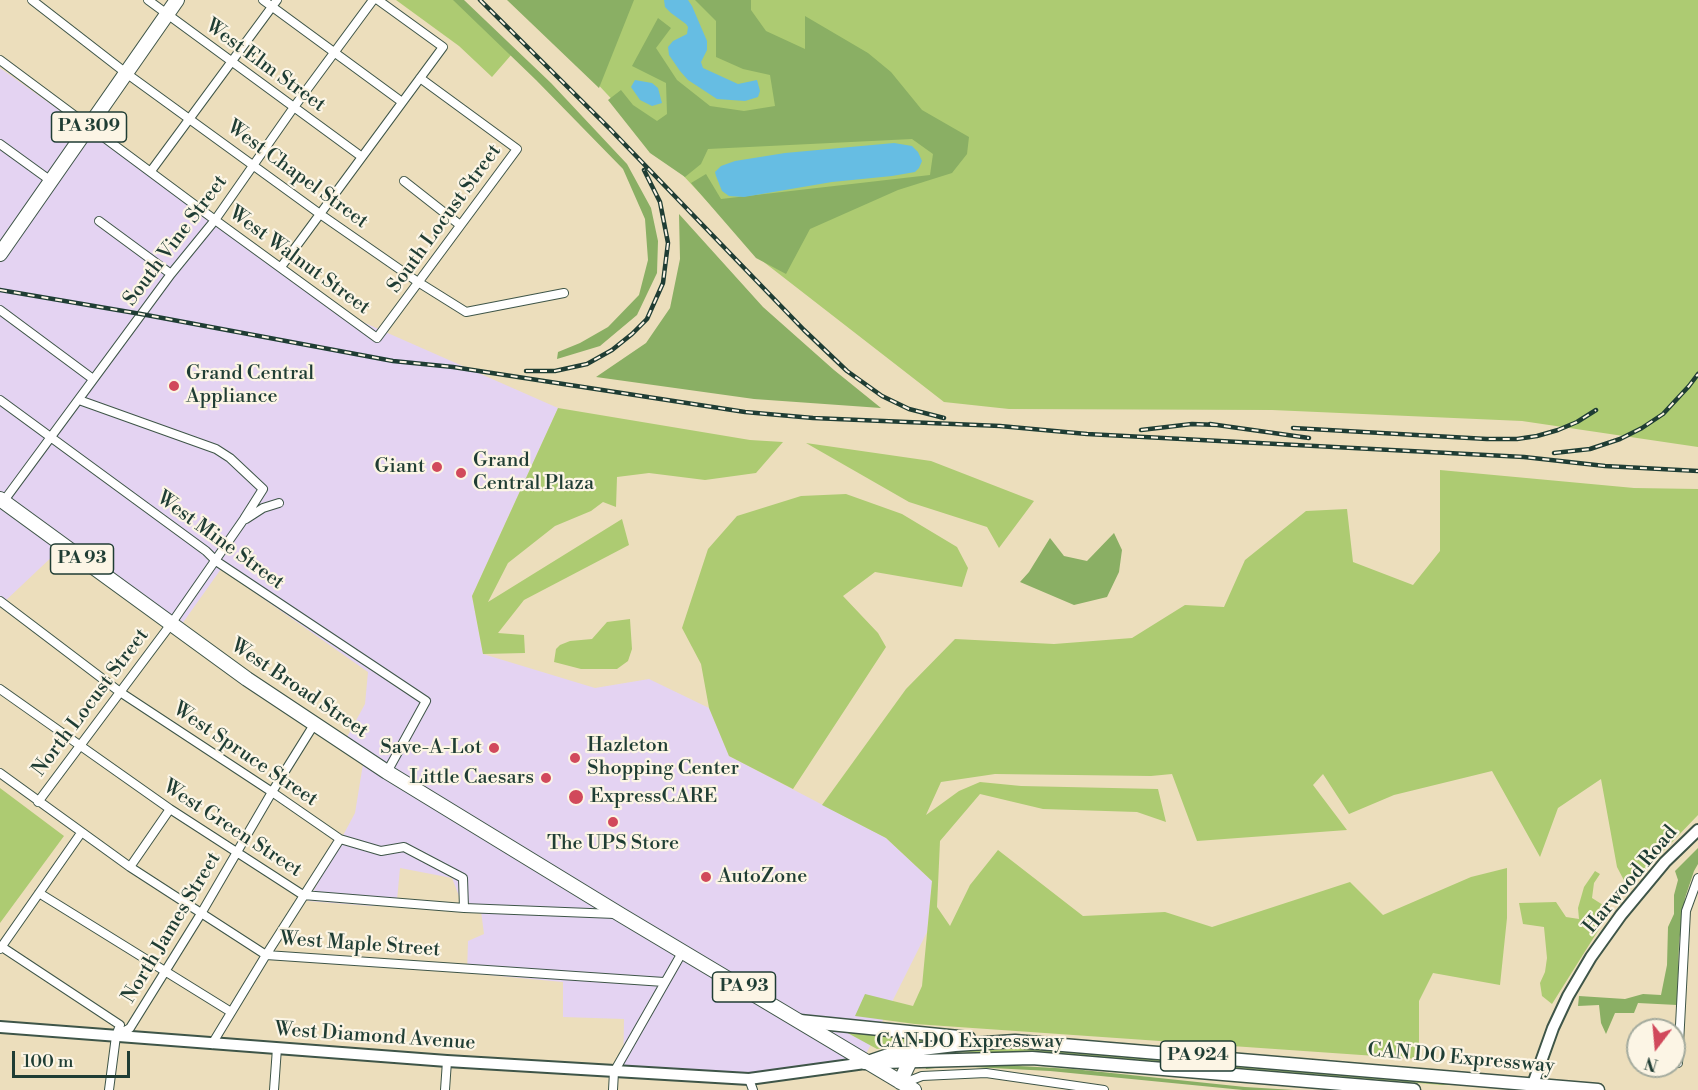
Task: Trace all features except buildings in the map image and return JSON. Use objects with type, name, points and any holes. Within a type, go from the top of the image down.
[{"type":"highway","name":"PA 309","points":[[0,254],[177,0]]},
{"type":"highway","name":"West Broad Street","points":[[1,502],[247,679],[387,771],[865,1062]]},
{"type":"highway","points":[[906,1085],[910,1061]]},
{"type":"highway","name":"PA 93","points":[[865,1062],[906,1085]]},
{"type":"main road","points":[[800,1021],[1015,1041]]},
{"type":"main road","name":"CAN DO Expressway","points":[[865,1062],[897,1052],[1015,1041],[1533,1087],[1598,1090]]},
{"type":"main road","name":"CAN DO Expressway","points":[[865,1062],[1032,1058],[1414,1090]]},
{"type":"street","name":"West Chapel Street","points":[[32,0],[126,74],[320,214],[418,282],[466,312],[564,293]]},
{"type":"street","name":"West Elm Street","points":[[148,0],[362,157]]},
{"type":"street","points":[[263,0],[275,3],[334,52],[402,102]]},
{"type":"street","name":"South Vine Street","points":[[1,502],[171,274],[215,220],[373,0]]},
{"type":"street","points":[[281,267],[443,47],[378,0]]},
{"type":"street","points":[[151,171],[275,3]]},
{"type":"street","name":"West Walnut Street","points":[[0,60],[378,338]]},
{"type":"street","name":"South Locust Street","points":[[378,338],[517,148],[420,78]]},
{"type":"street","points":[[0,144],[51,181]]},
{"type":"street","points":[[404,181],[460,225]]},
{"type":"street","points":[[99,221],[171,274]]},
{"type":"street","points":[[0,310],[93,379]]},
{"type":"street","name":"West Mine Street","points":[[0,400],[206,551],[216,561],[426,701],[387,771]]},
{"type":"street","points":[[79,400],[216,449],[230,458],[263,489],[171,624]]},
{"type":"street","points":[[244,519],[279,502]]},
{"type":"street","name":"West Spruce Street","points":[[0,601],[120,692],[340,839],[381,851],[404,847],[463,878],[464,908]]},
{"type":"street","name":"North Locust Street","points":[[38,802],[171,624]]},
{"type":"street","name":"West Green Street","points":[[0,689],[236,854],[303,895],[464,908],[621,915]]},
{"type":"street","name":"North James Street","points":[[116,1036],[130,1028],[315,723]]},
{"type":"street","name":"West Maple Street","points":[[0,773],[130,867],[266,955],[664,982]]},
{"type":"street","points":[[130,867],[170,809]]},
{"type":"street","name":"Harwood Road","points":[[1533,1087],[1553,1028],[1568,996],[1591,957],[1621,915],[1665,862],[1698,830]]},
{"type":"street","points":[[81,833],[1,948],[120,1025],[116,1036],[109,1090]]},
{"type":"street","points":[[212,1044],[340,839]]},
{"type":"street","points":[[1680,1018],[1686,911],[1698,878]]},
{"type":"street","points":[[39,893],[231,1012]]},
{"type":"street","points":[[613,1090],[614,1072],[683,951]]},
{"type":"street","name":"West Diamond Avenue","points":[[0,1027],[614,1072],[751,1085],[865,1062]]},
{"type":"street","points":[[274,1090],[277,1048]]},
{"type":"street","points":[[445,1090],[447,1061]]},
{"type":"street","points":[[906,1085],[922,1076],[986,1073],[1104,1090]]},
{"type":"street","points":[[918,1090],[922,1076]]},
{"type":"shaded area","points":[[0,68],[349,316],[558,408],[472,596],[483,654],[595,688],[649,679],[709,708],[729,756],[886,838],[932,881],[927,932],[858,1070],[623,1077],[624,1019],[563,1017],[563,982],[467,973],[468,941],[484,934],[481,911],[459,896],[452,878],[400,868],[397,900],[371,906],[308,901],[355,813],[363,764],[341,748],[365,704],[368,672],[221,569],[182,624],[57,552],[2,604],[0,603]]},
{"type":"green space","points":[[396,0],[459,0],[512,54],[492,77],[459,46]]},
{"type":"green space","points":[[453,0],[464,0],[551,83],[627,164],[651,208],[658,241],[657,273],[637,315],[600,346],[557,359],[558,352],[608,327],[639,295],[648,260],[645,219],[623,169]]},
{"type":"green space","points":[[507,0],[634,0],[599,88]]},
{"type":"green space","points":[[519,0],[1698,0],[1698,447],[1522,421],[1272,410],[1009,409],[944,402],[765,263]]},
{"type":"green space","points":[[695,0],[751,0],[751,10],[766,31],[805,49],[805,16],[868,53],[891,72],[922,110],[969,137],[967,154],[952,173],[898,190],[810,229],[786,274],[756,258],[691,183],[706,174],[721,199],[930,175],[933,154],[912,139],[708,149],[701,164],[685,177],[650,153],[608,100],[621,90],[633,105],[657,121],[667,114],[666,83],[632,66],[658,18],[671,28],[656,48],[677,80],[710,106],[744,111],[775,106],[770,75],[743,69],[716,57],[716,21]]},
{"type":"green space","points":[[679,214],[763,307],[881,408],[754,399],[596,377],[646,343],[670,308],[680,259]]},
{"type":"green space","points":[[558,408],[750,440],[783,442],[756,473],[705,480],[649,473],[617,477],[616,507],[603,502],[591,511],[555,526],[508,563],[488,602],[622,519],[629,545],[524,600],[498,633],[524,635],[525,653],[483,654],[472,596]]},
{"type":"green space","points":[[806,443],[931,461],[1034,501],[999,548],[987,527],[909,502]]},
{"type":"green space","points":[[1440,470],[1634,488],[1698,489],[1698,815],[1628,888],[1617,867],[1601,779],[1558,808],[1540,857],[1492,771],[1394,795],[1349,814],[1323,774],[1313,785],[1347,830],[1197,841],[1172,774],[1151,776],[995,774],[941,782],[926,815],[959,791],[980,782],[1021,786],[1158,789],[1166,822],[1137,812],[1043,809],[980,794],[940,841],[937,907],[950,926],[970,885],[998,850],[1083,916],[1165,912],[1212,927],[1350,882],[1383,915],[1471,877],[1507,868],[1507,918],[1500,985],[1433,973],[1419,1001],[1419,1059],[915,1024],[855,1016],[865,994],[913,1006],[922,986],[932,881],[886,838],[822,805],[906,689],[955,639],[1054,644],[1132,638],[1185,605],[1224,607],[1245,560],[1306,511],[1347,509],[1353,562],[1413,585],[1440,551]]},
{"type":"green space","points":[[846,494],[902,514],[957,547],[968,568],[962,587],[875,572],[843,596],[878,633],[886,647],[793,789],[729,756],[709,708],[701,664],[682,628],[708,549],[737,516],[801,496]]},
{"type":"green space","points":[[1114,533],[1122,550],[1119,572],[1107,597],[1074,605],[1020,582],[1029,572],[1050,538],[1064,556],[1087,561]]},
{"type":"green space","points":[[630,619],[632,649],[628,661],[617,669],[581,669],[554,662],[556,649],[560,645],[570,641],[592,639],[607,622]]},
{"type":"green space","points":[[0,788],[64,836],[0,923]]},
{"type":"green space","points":[[1698,848],[1698,864],[1685,898],[1679,942],[1677,1005],[1638,1003],[1634,1013],[1615,1013],[1606,1034],[1601,1023],[1599,1005],[1578,1006],[1579,996],[1625,999],[1643,994],[1661,995],[1667,965],[1668,927],[1674,914],[1674,895],[1678,880],[1675,871]]},
{"type":"green space","points":[[1595,871],[1600,874],[1594,883],[1592,898],[1611,910],[1552,1004],[1542,996],[1540,983],[1545,972],[1547,958],[1544,927],[1523,924],[1519,903],[1556,902],[1566,917],[1579,919],[1578,908],[1584,887]]},
{"type":"green space","points":[[844,1031],[940,1041],[877,1049]]},
{"type":"green space","points":[[1023,1049],[1468,1085],[1442,1085],[1064,1054],[930,1053],[956,1050]]},
{"type":"green space","points":[[983,1064],[1073,1069],[1294,1090],[1243,1090],[1050,1071],[953,1066],[926,1069],[925,1066]]},
{"type":"water","points":[[664,0],[688,0],[692,6],[707,41],[707,50],[701,62],[703,68],[738,84],[757,80],[760,91],[758,97],[745,101],[717,99],[688,80],[669,55],[668,47],[673,41],[687,34],[688,27],[665,7]]},
{"type":"water","points":[[635,80],[652,83],[658,88],[662,103],[652,106],[640,100],[631,87]]},
{"type":"water","points":[[894,143],[912,146],[918,152],[922,161],[915,172],[832,182],[744,197],[729,196],[722,191],[715,172],[721,166],[735,161],[785,153]]},
{"type":"railway","points":[[480,0],[847,371],[882,396],[909,409],[944,418]]},
{"type":"railway","points":[[526,371],[555,371],[587,364],[612,350],[647,319],[663,283],[668,243],[660,202],[644,170]]},
{"type":"railway","points":[[0,290],[393,361],[453,367],[745,412],[813,418],[1000,426],[1087,434],[1524,457],[1605,466],[1698,471]]},
{"type":"railway","points":[[1554,453],[1590,449],[1620,439],[1642,428],[1663,414],[1698,374]]},
{"type":"railway","points":[[1293,428],[1517,439],[1558,430],[1596,410]]},
{"type":"railway","points":[[1141,430],[1192,424],[1218,425]]},
{"type":"railway","points":[[1210,424],[1309,438]]},
{"type":"place","name":"Grand Central Appliance","points":[[174,386]]},
{"type":"place","name":"Giant","points":[[437,467]]},
{"type":"place","name":"Grand Central Plaza","points":[[461,473]]},
{"type":"place","name":"Save-A-Lot","points":[[494,748]]},
{"type":"place","name":"Hazleton Shopping Center","points":[[575,758]]},
{"type":"place","name":"Little Caesars","points":[[546,778]]},
{"type":"place","name":"ExpressCARE","points":[[576,797]]},
{"type":"place","name":"The UPS Store","points":[[613,822]]},
{"type":"place","name":"AutoZone","points":[[706,877]]}]
